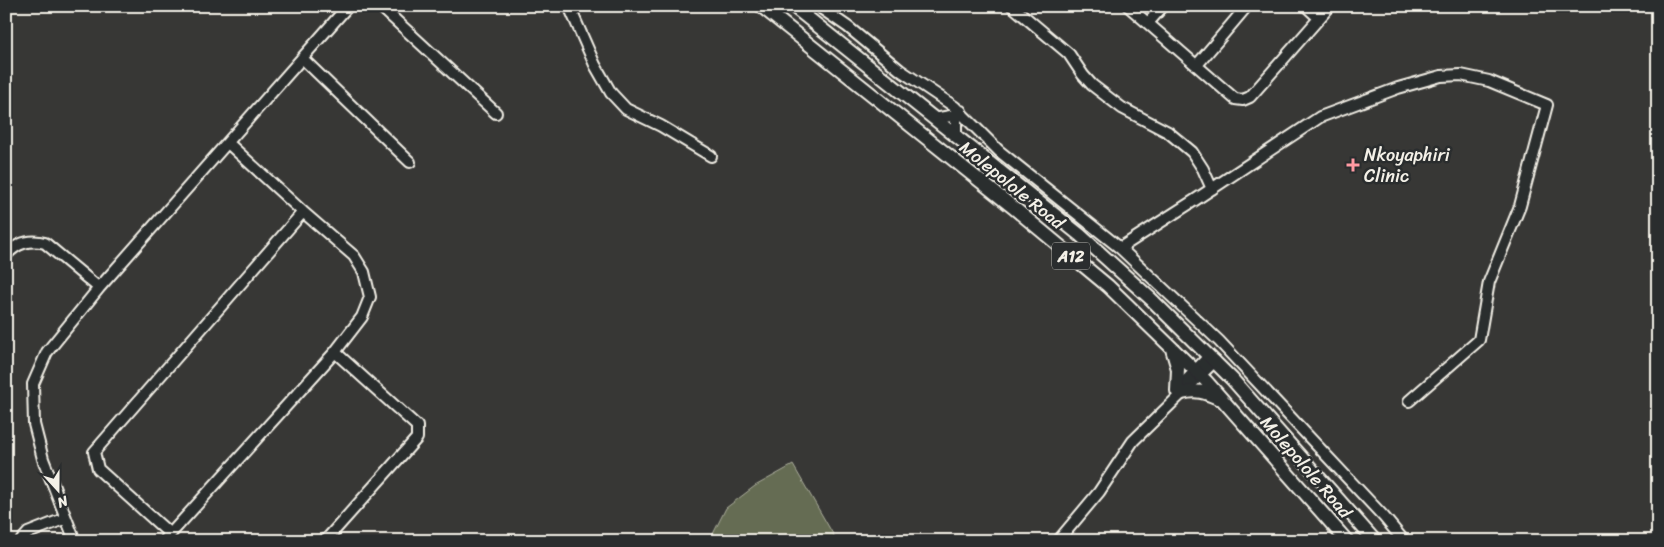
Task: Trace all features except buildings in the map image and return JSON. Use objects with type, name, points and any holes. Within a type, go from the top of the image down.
[{"type":"main road","name":"Molepolole Road","points":[[768,8],[1108,286],[1198,373],[1347,541]]},
{"type":"main road","name":"Molepolole Road","points":[[797,8],[1080,235],[1151,299],[1212,359],[1299,453],[1375,541]]},
{"type":"main road","points":[[1170,346],[1178,369],[1180,392],[1200,391],[1225,402]]},
{"type":"street","points":[[75,541],[43,459],[34,424],[33,384],[48,352],[99,288],[348,6]]},
{"type":"street","points":[[380,6],[496,113]]},
{"type":"street","points":[[569,6],[595,65],[610,93],[626,109],[661,126],[711,156]]},
{"type":"street","points":[[1012,6],[1069,54],[1092,85],[1122,108],[1168,132],[1192,152],[1203,169],[1212,189]]},
{"type":"street","points":[[1128,6],[1235,99],[1243,100],[1250,97],[1330,6]]},
{"type":"street","points":[[1148,23],[1163,6]]},
{"type":"street","points":[[1197,65],[1247,6]]},
{"type":"street","points":[[1306,6],[1319,18]]},
{"type":"street","points":[[822,9],[958,113],[999,152],[1120,248],[1219,341],[1384,516],[1404,541]]},
{"type":"street","points":[[302,58],[410,162]]},
{"type":"street","points":[[1120,248],[1320,117],[1398,88],[1441,76],[1461,75],[1489,81],[1547,105],[1520,206],[1489,282],[1479,340],[1409,401]]},
{"type":"street","points":[[934,119],[958,113]]},
{"type":"street","points":[[956,137],[958,113]]},
{"type":"street","points":[[228,143],[354,256],[364,272],[370,297],[362,317],[334,352],[167,537],[98,469],[94,452],[303,212]]},
{"type":"street","points":[[6,255],[12,248],[25,242],[37,241],[45,243],[99,288]]},
{"type":"street","points":[[324,541],[417,438],[417,426],[334,352]]},
{"type":"street","points":[[1058,541],[1099,492],[1133,441],[1212,359]]},
{"type":"street","points":[[21,541],[28,533],[66,518]]},
{"type":"green space","points":[[793,465],[837,541],[716,541],[713,534],[726,508],[755,486]]},
{"type":"place","name":"Nkoyaphiri Clinic","points":[[1353,165]]}]
